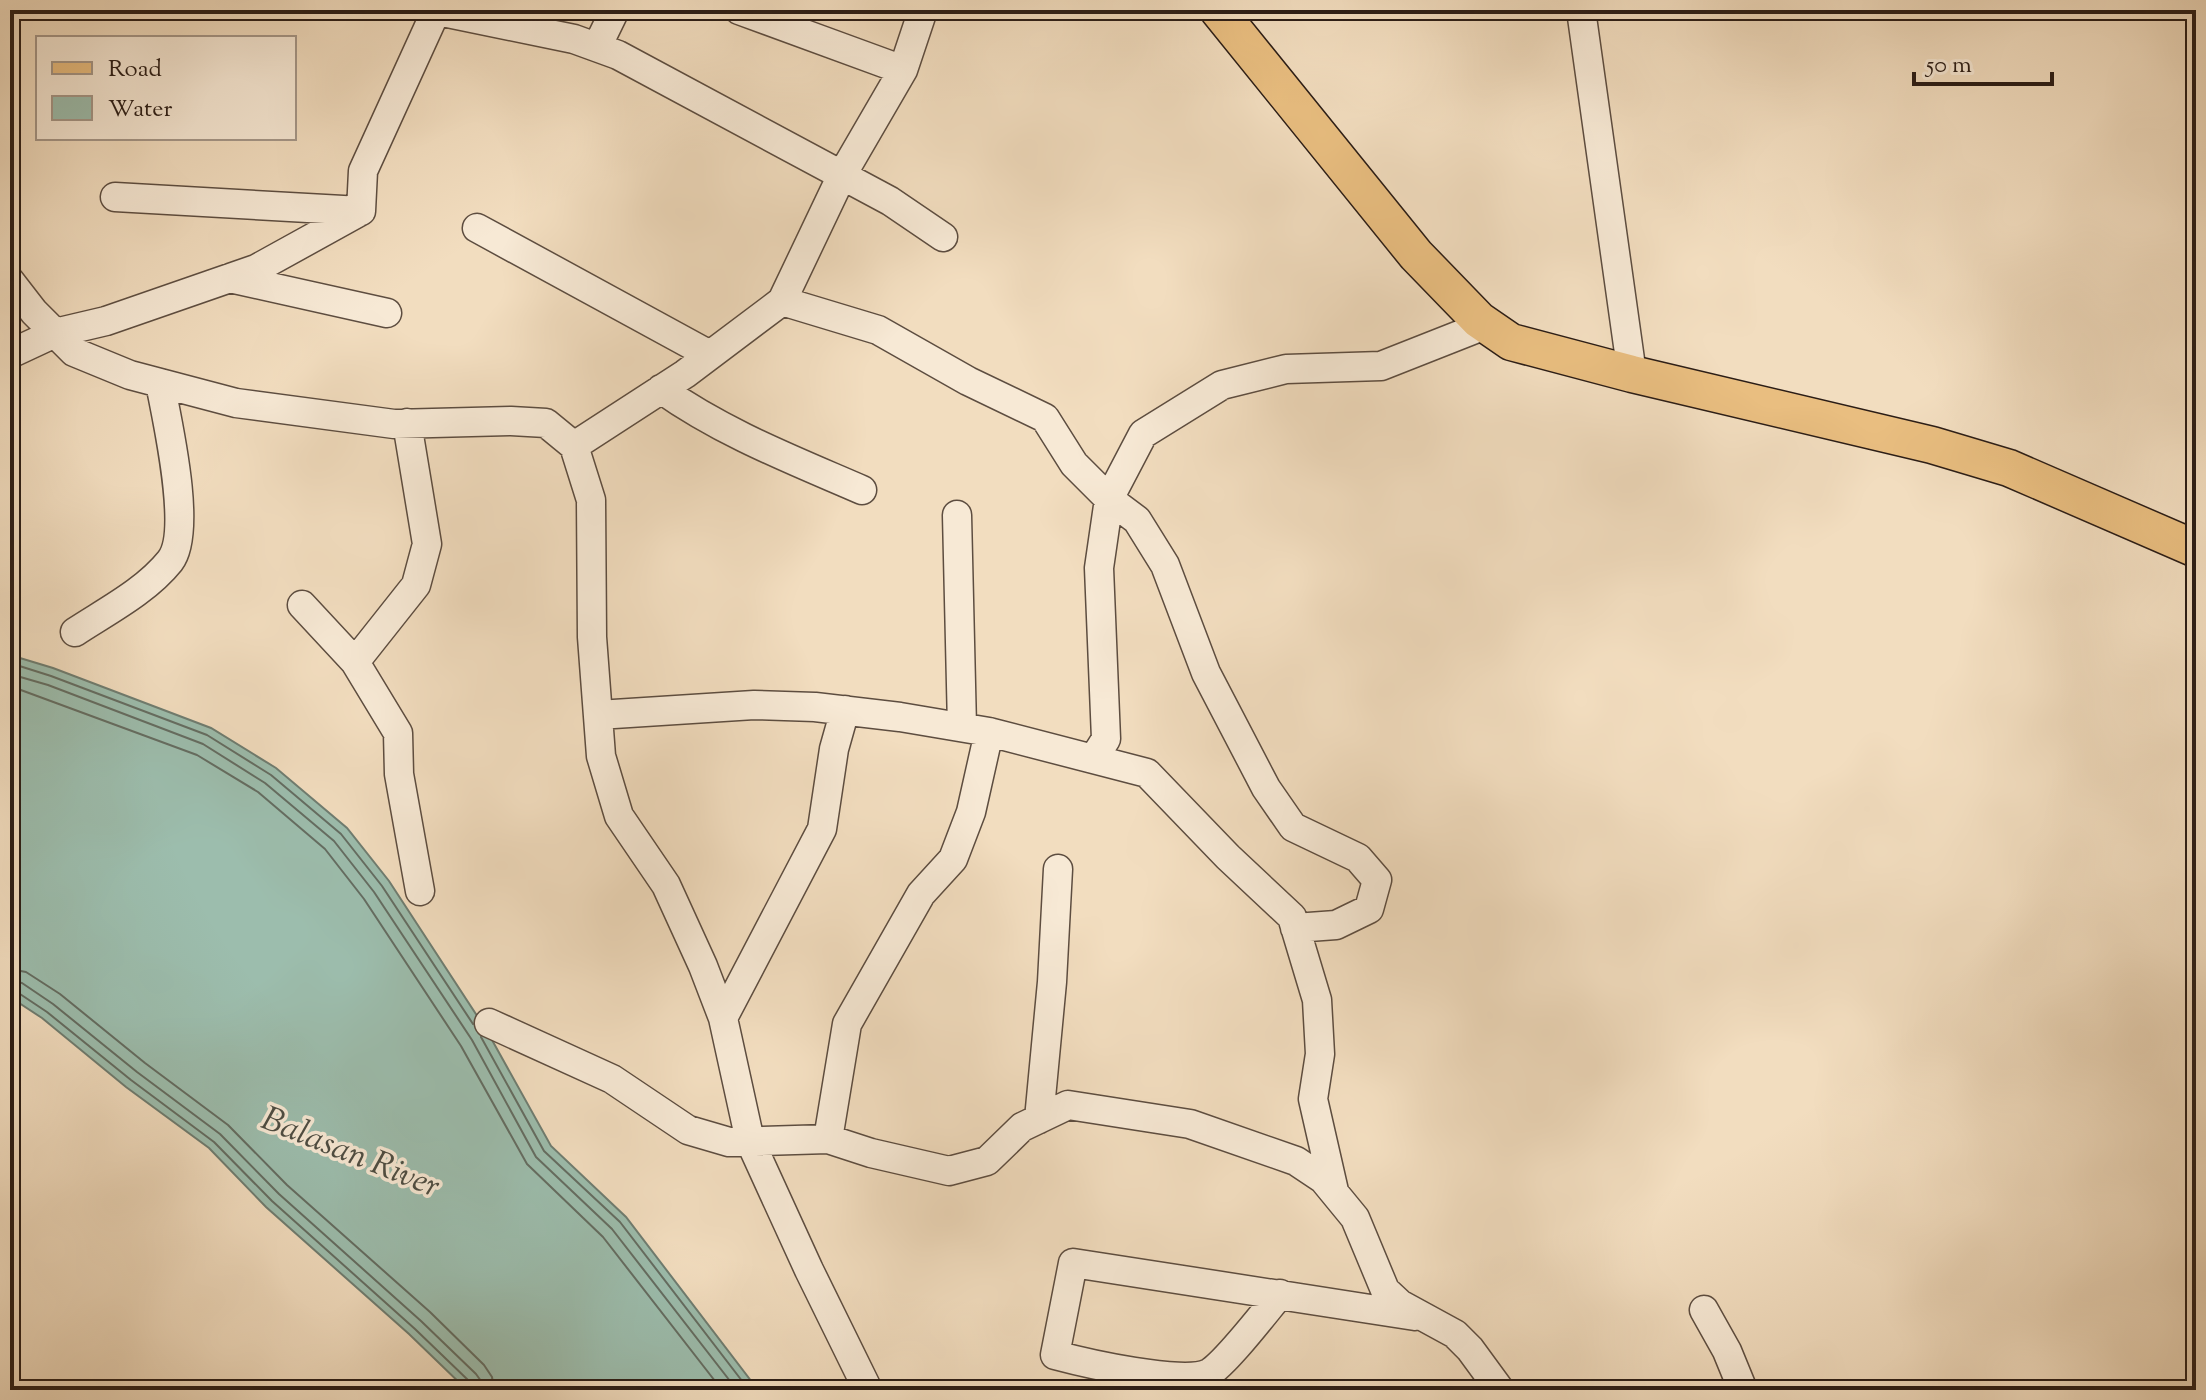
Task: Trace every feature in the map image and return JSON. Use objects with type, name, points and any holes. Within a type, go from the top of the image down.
[{"type":"main road","points":[[1218,10],[1416,255],[1485,325],[1511,342],[1932,445],[2009,468],[2196,549]]},
{"type":"street","points":[[361,211],[363,171],[434,10],[574,39],[618,55],[890,201],[943,237]]},
{"type":"street","points":[[597,47],[615,10]]},
{"type":"street","points":[[739,10],[903,70]]},
{"type":"street","points":[[574,446],[710,355],[782,301],[842,175],[903,70],[923,10]]},
{"type":"street","points":[[1581,10],[1632,374]]},
{"type":"street","points":[[115,197],[361,211]]},
{"type":"street","points":[[10,354],[55,333],[106,321],[256,269],[361,211]]},
{"type":"street","points":[[477,228],[710,355]]},
{"type":"street","points":[[230,278],[387,313]]},
{"type":"street","points":[[10,281],[34,312],[74,352],[130,375],[236,403],[407,423],[546,423],[574,446],[591,500],[592,637],[601,756],[619,816],[666,885],[723,1018],[750,1141],[868,1390]]},
{"type":"street","points":[[782,301],[878,330],[968,381],[1045,418],[1074,464],[1109,499],[1137,520],[1165,565],[1206,673],[1275,801],[1293,827],[1358,858],[1377,880],[1369,909],[1336,925],[1295,928]]},
{"type":"street","points":[[1094,758],[1106,739],[1099,568],[1109,499],[1143,434],[1222,385],[1286,369],[1381,366],[1485,325]]},
{"type":"street","points":[[75,632],[141,588],[173,559],[181,516],[160,383]]},
{"type":"street","points":[[661,389],[691,410],[756,444],[862,490]]},
{"type":"street","points":[[355,662],[416,585],[427,544],[407,423]]},
{"type":"street","points":[[828,1139],[847,1024],[921,894],[953,859],[971,812],[976,729],[957,515]]},
{"type":"street","points":[[302,605],[355,662],[398,733],[399,774],[420,891]]},
{"type":"street","points":[[598,715],[754,705],[845,710],[976,729],[1147,773],[1228,857],[1292,917],[1317,1000],[1320,1054],[1313,1099],[1334,1191]]},
{"type":"street","points":[[723,1018],[822,829],[834,749],[845,710]]},
{"type":"street","points":[[1039,1119],[1052,982],[1058,869]]},
{"type":"street","points":[[489,1023],[612,1079],[688,1130],[729,1142],[828,1139],[871,1153],[949,1171],[987,1161],[1022,1127],[1068,1105],[1190,1124],[1296,1161],[1323,1179],[1359,1224],[1380,1283],[1400,1304],[1420,1317],[1443,1326],[1462,1341],[1500,1390]]},
{"type":"street","points":[[1280,1294],[1214,1369],[1198,1377],[1110,1367],[1055,1355],[1073,1263],[1280,1294],[1420,1317]]},
{"type":"street","points":[[1704,1310],[1727,1351],[1743,1390]]},
{"type":"water","name":"Balasan River","points":[[10,655],[53,668],[211,728],[276,768],[347,828],[389,881],[487,1031],[551,1146],[626,1217],[758,1390],[467,1390],[266,1207],[209,1148],[126,1087],[42,1018],[10,997]]}]
